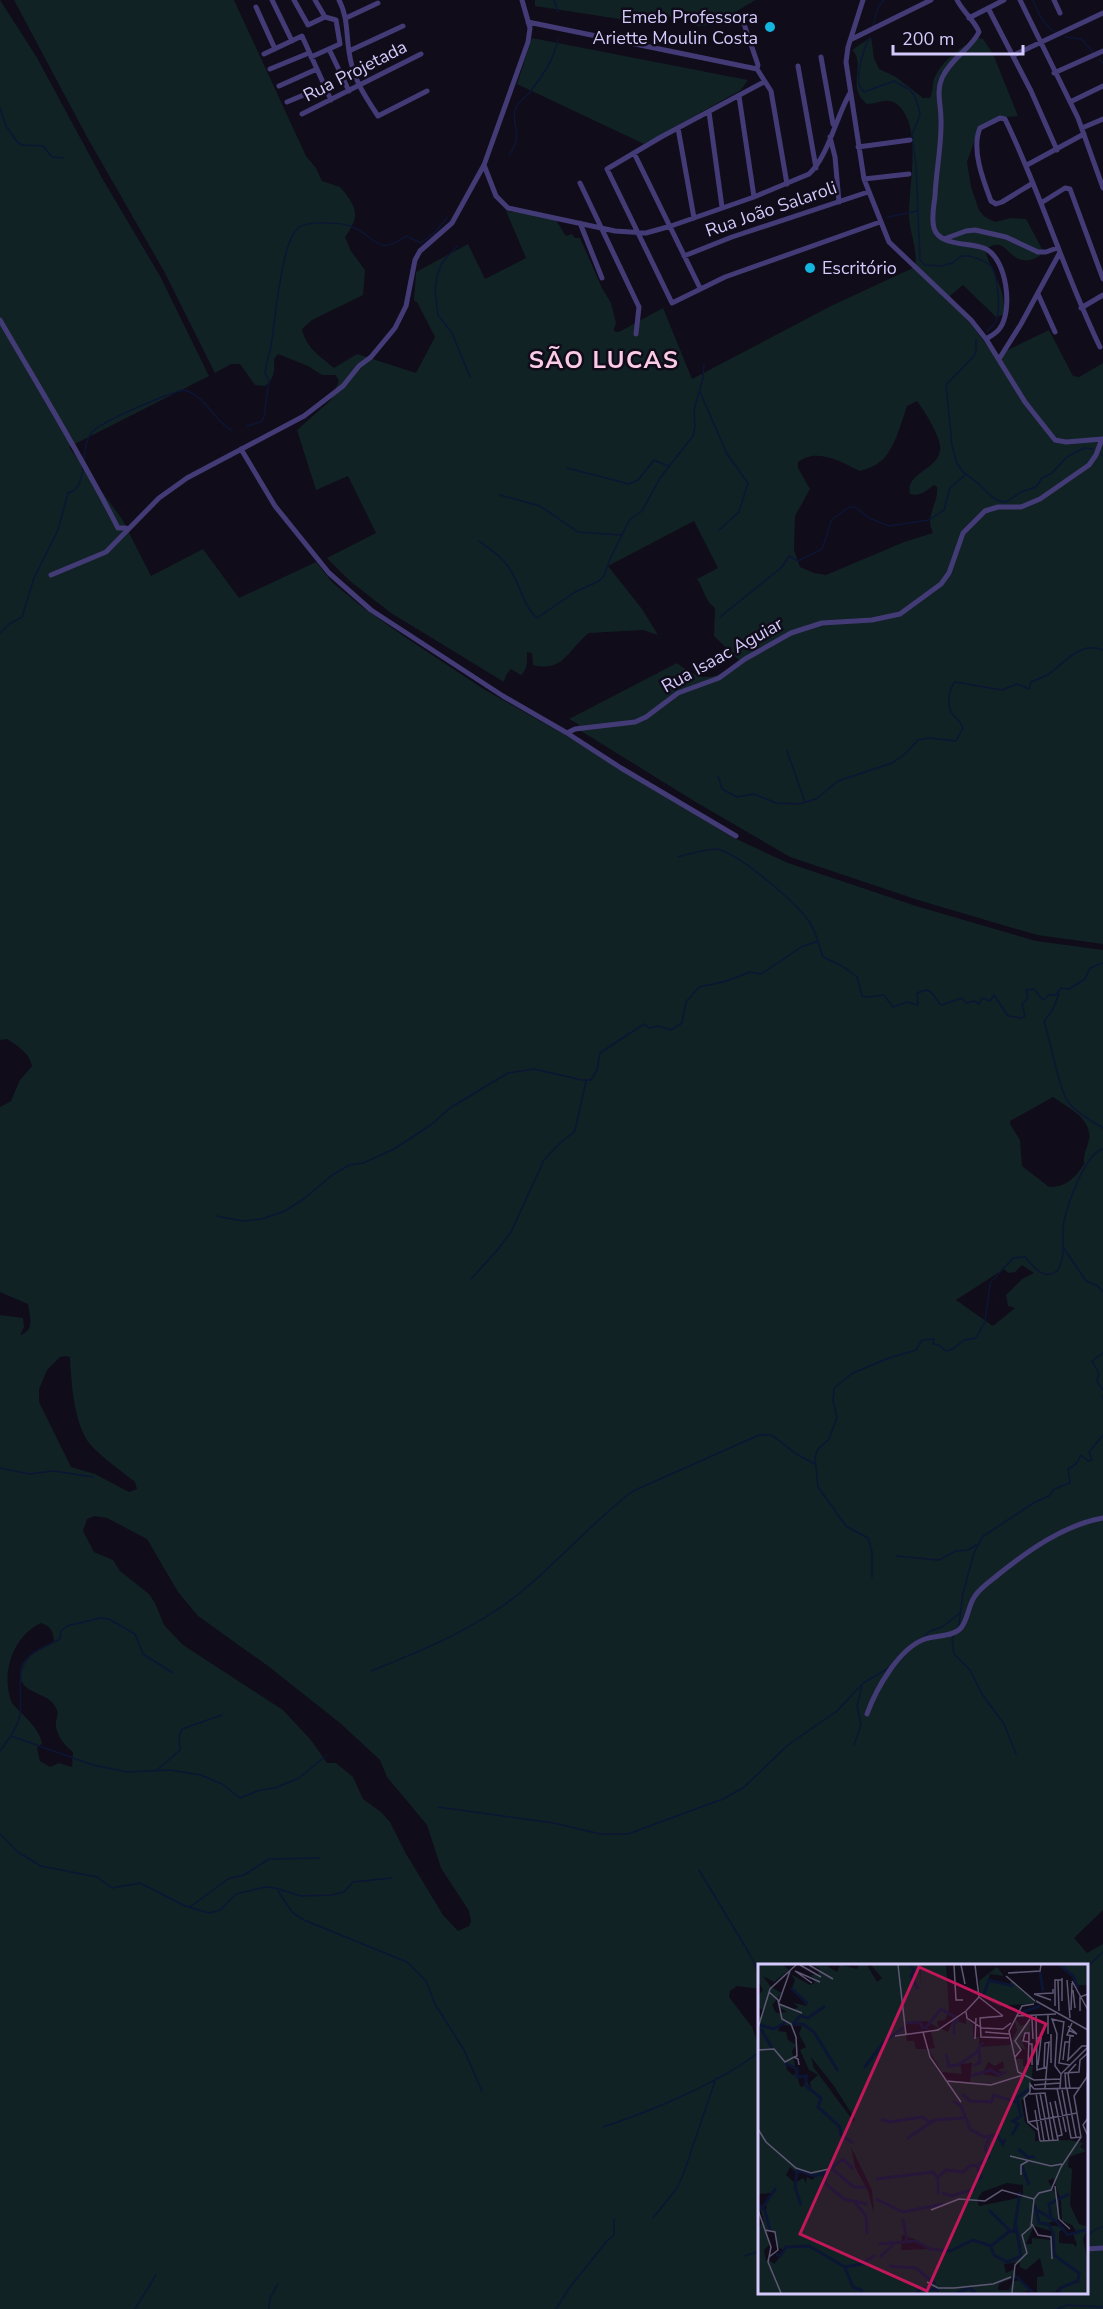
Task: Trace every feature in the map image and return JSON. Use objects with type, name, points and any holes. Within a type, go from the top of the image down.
[{"type":"street","points":[[272,0],[292,40]]},
{"type":"street","points":[[270,69],[340,44],[336,20],[325,17],[308,25],[294,0]]},
{"type":"street","points":[[315,0],[325,17]]},
{"type":"street","points":[[339,0],[346,18],[349,51],[359,86],[378,116],[427,91]]},
{"type":"street","points":[[51,575],[106,552],[128,527],[159,498],[177,485],[304,416],[343,386],[395,328],[406,306],[415,260],[420,251],[452,223],[484,165],[528,42],[528,22],[522,0]]},
{"type":"street","points":[[863,0],[846,54],[850,92],[864,179],[880,222],[893,248],[963,311],[986,339],[1025,402],[1055,441],[1102,439]]},
{"type":"street","points":[[852,39],[931,0]]},
{"type":"street","points":[[957,0],[978,28],[978,35],[954,58],[941,80],[939,92],[941,127],[935,173],[933,223],[938,236],[944,239],[974,244],[988,250],[1003,270],[1006,283],[1003,322],[999,330],[986,339]]},
{"type":"street","points":[[969,18],[1004,0]]},
{"type":"street","points":[[1020,0],[1083,131],[1103,188]]},
{"type":"street","points":[[1054,0],[1060,13]]},
{"type":"street","points":[[346,18],[378,3]]},
{"type":"street","points":[[256,7],[274,49]]},
{"type":"street","points":[[988,8],[1014,55],[1057,150]]},
{"type":"street","points":[[1014,55],[1103,13]]},
{"type":"street","points":[[743,21],[758,65],[757,69],[771,91],[787,184]]},
{"type":"street","points":[[528,22],[757,69]]},
{"type":"street","points":[[349,51],[404,27]]},
{"type":"street","points":[[264,54],[302,36],[331,100]]},
{"type":"street","points":[[329,49],[349,91]]},
{"type":"street","points":[[1054,73],[1103,51]]},
{"type":"street","name":"Rua Projetada","points":[[302,114],[421,54]]},
{"type":"street","points":[[821,57],[833,126]]},
{"type":"street","points":[[798,66],[816,168]]},
{"type":"street","points":[[279,86],[317,69]]},
{"type":"street","points":[[764,82],[607,169],[672,303],[725,277],[880,222]]},
{"type":"street","points":[[287,102],[325,86]]},
{"type":"street","points":[[1070,102],[1103,86]]},
{"type":"street","points":[[484,165],[496,196],[504,206],[603,229],[639,233],[671,226],[800,179],[816,168],[850,92]]},
{"type":"street","points":[[739,96],[754,197]]},
{"type":"street","points":[[709,112],[722,207]]},
{"type":"street","points":[[1033,183],[1002,202],[996,204],[991,201],[981,171],[978,148],[980,128],[1003,118],[1028,165],[1058,251],[1100,347]]},
{"type":"street","points":[[1028,165],[1057,150],[1103,119]]},
{"type":"street","points":[[678,128],[694,218]]},
{"type":"street","points":[[830,135],[835,157],[839,202]]},
{"type":"street","points":[[858,147],[910,140]]},
{"type":"street","points":[[634,153],[700,288]]},
{"type":"street","points":[[864,179],[909,174]]},
{"type":"street","points":[[580,183],[639,307],[636,334]]},
{"type":"street","points":[[1041,203],[1068,188],[1103,279]]},
{"type":"street","name":"Rua João Salaroli","points":[[684,256],[732,237],[868,192]]},
{"type":"street","points":[[580,224],[602,278]]},
{"type":"street","points":[[944,239],[975,230],[1006,237],[1038,252],[1058,251]]},
{"type":"street","points":[[999,359],[1038,294],[1058,251]]},
{"type":"street","points":[[1038,294],[1055,332]]},
{"type":"street","points":[[1081,308],[1103,295]]},
{"type":"street","points":[[0,320],[69,441],[93,478],[118,528],[128,527]]},
{"type":"street","name":"Rua Isaac Aguiar","points":[[567,733],[575,729],[635,722],[646,717],[678,693],[719,678],[745,659],[791,633],[822,623],[872,620],[900,614],[941,584],[949,573],[963,533],[985,511],[998,507],[1021,507],[1040,499],[1089,465],[1102,439]]},
{"type":"street","points":[[241,449],[274,506],[329,573],[390,624],[503,696],[736,836]]},
{"type":"street","points":[[867,1714],[879,1686],[910,1649],[921,1640],[953,1633],[961,1628],[973,1599],[981,1589],[1038,1544],[1084,1523],[1103,1518]]},
{"type":"street","points":[[1088,2249],[1103,2248]]},
{"type":"shaded area","points":[[0,0],[36,56],[102,178],[160,276],[209,376],[69,447],[122,519],[151,576],[203,549],[239,598],[316,562],[333,583],[361,606],[482,688],[570,738],[732,837],[788,863],[916,906],[1036,941],[1103,950],[1103,1910],[1074,1938],[1087,1953],[1103,1944],[1103,2309],[0,2309],[0,1315],[23,1318],[24,1327],[20,1335],[30,1327],[30,1318],[28,1304],[0,1292],[0,1107],[11,1101],[20,1080],[32,1066],[26,1054],[7,1039],[0,1040]],"holes":[[[1053,1097],[1078,1114],[1087,1126],[1089,1140],[1084,1164],[1077,1174],[1069,1181],[1049,1187],[1022,1166],[1020,1140],[1010,1121]],[[1022,1265],[1034,1273],[1022,1279],[1006,1295],[1008,1306],[1015,1308],[993,1326],[956,1300],[1004,1269],[1008,1273],[1015,1272]],[[60,1357],[70,1357],[74,1402],[84,1435],[99,1453],[135,1482],[137,1489],[129,1492],[95,1474],[71,1467],[39,1402],[39,1389],[47,1370]],[[95,1516],[107,1518],[147,1539],[178,1592],[198,1616],[268,1666],[340,1723],[380,1760],[387,1777],[427,1825],[441,1868],[469,1911],[471,1921],[469,1926],[458,1931],[443,1915],[405,1852],[390,1822],[363,1799],[353,1777],[336,1763],[327,1763],[311,1740],[283,1710],[183,1645],[164,1625],[149,1594],[120,1571],[113,1560],[94,1552],[83,1531],[87,1519]],[[41,1623],[51,1629],[54,1641],[24,1661],[20,1673],[21,1681],[30,1690],[50,1700],[56,1708],[58,1734],[73,1752],[72,1767],[59,1763],[50,1767],[40,1761],[37,1748],[42,1743],[40,1737],[34,1726],[12,1703],[9,1692],[9,1668],[16,1646],[31,1629]]]},
{"type":"shaded area","points":[[14,0],[234,0],[306,156],[316,168],[322,181],[340,187],[355,211],[353,223],[345,237],[351,251],[365,270],[363,295],[312,320],[302,329],[310,347],[324,360],[334,368],[357,354],[416,373],[435,337],[417,302],[414,301],[416,272],[468,244],[485,279],[526,258],[506,211],[554,217],[566,236],[572,234],[575,238],[580,238],[611,303],[616,323],[615,332],[663,308],[692,379],[833,305],[915,267],[909,217],[912,158],[910,128],[906,115],[894,102],[867,104],[861,97],[857,90],[858,62],[852,50],[871,37],[874,58],[879,69],[896,77],[923,98],[930,98],[937,72],[946,61],[976,38],[983,39],[993,54],[1018,116],[997,118],[980,125],[967,162],[971,187],[979,210],[985,217],[995,222],[1011,218],[1026,219],[1042,249],[1040,256],[1029,260],[1015,257],[999,245],[993,245],[985,250],[1001,290],[1003,315],[996,317],[963,285],[950,296],[995,356],[1049,330],[1073,376],[1079,377],[1103,363],[1103,944],[1037,935],[918,900],[790,857],[581,731],[578,724],[569,719],[677,663],[695,674],[709,677],[716,676],[740,661],[714,636],[715,608],[697,579],[718,568],[694,521],[608,566],[642,609],[658,635],[643,630],[589,633],[565,658],[552,665],[543,667],[533,665],[532,653],[527,652],[527,664],[523,673],[521,675],[511,669],[504,682],[391,613],[350,581],[327,558],[376,533],[348,476],[316,490],[297,430],[331,400],[339,381],[336,375],[322,375],[308,366],[278,354],[274,359],[272,378],[265,386],[255,385],[240,364],[231,364],[215,373],[165,273],[87,137]],"holes":[[[917,401],[936,433],[940,451],[933,463],[912,481],[910,494],[923,493],[934,485],[937,487],[930,521],[933,533],[904,542],[826,575],[800,567],[794,550],[795,516],[810,489],[798,468],[798,462],[813,456],[821,456],[837,460],[860,471],[871,467],[886,456],[897,435],[907,406]]]},
{"type":"shaded area","points":[[535,0],[756,0],[721,20],[700,26],[676,16],[652,24],[535,6]]},
{"type":"shaded area","points":[[532,38],[748,80],[741,90],[644,144],[517,84]]},
{"type":"waterway","points":[[554,0],[558,12]]},
{"type":"waterway","points":[[873,25],[878,7],[884,0]]},
{"type":"waterway","points":[[1033,0],[1044,22],[1055,32]]},
{"type":"waterway","points":[[870,37],[860,67],[858,80],[860,87],[864,92],[894,81],[910,90],[919,109],[920,115],[912,135],[916,165],[920,260],[925,265],[941,266],[952,263],[962,256],[969,256],[991,266],[997,284],[998,316],[994,325],[987,331]]},
{"type":"waterway","points":[[1065,37],[1081,39],[1093,52]]},
{"type":"waterway","points":[[509,155],[514,147],[517,134],[514,117],[517,106],[547,67],[558,39]]},
{"type":"waterway","points":[[1099,60],[1103,63]]},
{"type":"waterway","points":[[0,108],[6,126],[18,143],[43,146],[52,157],[63,158]]},
{"type":"waterway","points":[[888,217],[917,211]]},
{"type":"waterway","points":[[247,426],[261,422],[264,417],[269,381],[265,373],[280,284],[291,238],[297,229],[308,224],[334,223],[355,228],[379,244],[389,245],[406,236],[421,243],[434,233],[447,218]]},
{"type":"waterway","points":[[457,246],[442,263],[435,290],[438,315],[452,333],[470,377]]},
{"type":"waterway","points":[[976,340],[974,356],[946,385],[952,446],[957,463],[963,472],[991,496],[1006,502],[1021,492],[1036,487],[1042,478],[1052,473],[1067,457],[1084,448],[1093,449]]},
{"type":"waterway","points":[[479,541],[508,566],[525,602],[537,618],[575,592],[599,581],[604,576],[630,519],[642,511],[660,478],[693,436],[694,410],[703,378],[704,364]]},
{"type":"waterway","points":[[84,459],[88,438],[99,427],[135,408],[183,390],[191,392],[231,430]]},
{"type":"waterway","points":[[700,392],[727,454],[748,483],[739,512],[719,530]]},
{"type":"waterway","points":[[567,468],[629,484],[638,480],[654,460],[668,466]]},
{"type":"waterway","points":[[0,633],[9,624],[22,617],[34,578],[58,530],[68,493],[78,486],[83,467]]},
{"type":"waterway","points":[[720,617],[782,567],[789,556],[798,561],[822,549],[832,519],[850,507],[855,507],[869,518],[889,526],[929,520],[944,510],[950,488],[965,475]]},
{"type":"waterway","points":[[500,495],[540,506],[578,532],[621,535]]},
{"type":"waterway","points":[[718,776],[722,789],[737,797],[754,794],[776,803],[799,804],[816,799],[838,781],[892,763],[905,754],[918,740],[929,738],[956,741],[963,728],[951,713],[949,704],[955,682],[1002,690],[1017,684],[1029,689],[1031,682],[1049,674],[1080,650],[1087,648],[1103,650]]},
{"type":"waterway","points":[[787,751],[805,802]]},
{"type":"waterway","points":[[678,857],[717,849],[740,860],[794,904],[804,915],[814,931],[823,957],[842,966],[857,977],[862,996],[884,995],[893,1007],[907,1002],[918,1005],[917,993],[926,990],[931,992],[941,1005],[962,998],[966,1003],[974,1001],[979,1004],[982,998],[990,1001],[994,995],[1008,1016],[1021,1018],[1025,1016],[1022,1004],[1028,998],[1026,990],[1034,989],[1042,999],[1045,999],[1049,995],[1056,995],[1061,988],[1069,989],[1085,979],[1090,968],[1103,963]]},
{"type":"waterway","points":[[216,1216],[243,1221],[262,1219],[285,1211],[331,1176],[349,1165],[363,1163],[394,1149],[432,1124],[450,1108],[508,1073],[534,1069],[591,1080],[597,1070],[600,1053],[644,1024],[649,1028],[659,1026],[671,1030],[682,1023],[686,1002],[699,987],[727,981],[750,972],[761,974],[801,947],[818,941]]},
{"type":"waterway","points":[[1059,994],[1044,1022],[1062,1088],[1065,1097],[1073,1107],[1103,1128]]},
{"type":"waterway","points":[[471,1279],[511,1232],[544,1160],[575,1131],[586,1081]]},
{"type":"waterway","points":[[872,1577],[872,1552],[868,1538],[846,1526],[818,1487],[815,1457],[818,1449],[829,1439],[837,1417],[833,1401],[834,1388],[853,1373],[916,1350],[922,1340],[934,1339],[933,1344],[939,1345],[946,1351],[953,1349],[964,1340],[976,1338],[985,1322],[990,1283],[1013,1258],[1025,1257],[1043,1274],[1052,1274],[1057,1271],[1063,1254],[1064,1221],[1073,1192],[1090,1160],[1103,1149]]},
{"type":"waterway","points":[[1063,1247],[1086,1281],[1098,1286],[1103,1292]]},
{"type":"waterway","points":[[1103,1353],[1092,1361],[1099,1374],[1097,1381],[1103,1390]]},
{"type":"waterway","points":[[371,1671],[449,1637],[504,1605],[633,1491],[759,1435],[771,1435],[796,1454],[815,1464]]},
{"type":"waterway","points":[[959,1625],[963,1593],[974,1553],[982,1537],[1035,1502],[1049,1496],[1054,1489],[1070,1483],[1068,1469],[1076,1464],[1081,1455],[1088,1461],[1092,1460],[1089,1452],[1103,1435]]},
{"type":"waterway","points":[[0,1468],[29,1474],[54,1471],[93,1477]]},
{"type":"waterway","points":[[896,1556],[939,1560],[956,1551],[968,1550],[976,1545]]},
{"type":"waterway","points":[[924,1637],[960,1613]]},
{"type":"waterway","points":[[0,1751],[19,1719],[20,1683],[26,1661],[38,1650],[60,1639],[61,1631],[67,1626],[100,1618],[109,1619],[135,1634],[143,1654],[173,1673]]},
{"type":"waterway","points":[[954,1635],[952,1639],[954,1654],[970,1670],[982,1694],[1004,1724],[1016,1754]]},
{"type":"waterway","points":[[438,1807],[554,1823],[600,1834],[628,1834],[723,1799],[743,1788],[788,1745],[837,1711],[863,1683],[889,1668]]},
{"type":"waterway","points":[[854,1745],[861,1725],[857,1706],[862,1686]]},
{"type":"waterway","points":[[157,1770],[180,1750],[179,1736],[182,1729],[222,1715]]},
{"type":"waterway","points":[[11,1736],[93,1765],[127,1772],[170,1770],[201,1775],[222,1784],[240,1798],[299,1778],[327,1755]]},
{"type":"waterway","points":[[0,1834],[18,1852],[41,1866],[97,1877],[112,1888],[140,1883],[185,1906],[209,1913],[220,1910],[236,1894],[265,1887],[301,1896],[332,1895],[344,1892],[353,1882],[392,1878]]},
{"type":"waterway","points":[[190,1907],[228,1879],[244,1875],[269,1859],[320,1858]]},
{"type":"waterway","points":[[699,1870],[758,1972]]},
{"type":"waterway","points":[[278,1891],[293,1913],[304,1920],[407,1962],[426,1981],[435,2004],[464,2050],[482,2091]]},
{"type":"waterway","points":[[1088,1966],[1103,1952]]},
{"type":"waterway","points":[[603,2127],[663,2105],[706,2085],[758,2052]]},
{"type":"waterway","points":[[653,2218],[677,2188],[683,2175],[716,2078]]},
{"type":"waterway","points":[[556,2309],[570,2287],[614,2235],[614,2219]]},
{"type":"waterway","points":[[1088,2235],[1103,2227]]},
{"type":"waterway","points":[[744,2256],[758,2252]]},
{"type":"waterway","points":[[135,2309],[156,2275]]},
{"type":"waterway","points":[[269,2309],[270,2298],[278,2284]]},
{"type":"waterway","points":[[1057,2309],[1067,2305],[1103,2307]]},
{"type":"place","name":"Emeb Professora Ariette Moulin Costa","points":[[770,27]]},
{"type":"place","name":"Escritório","points":[[810,268]]},
{"type":"district","name":"SÃO LUCAS","points":[[604,360]]}]
